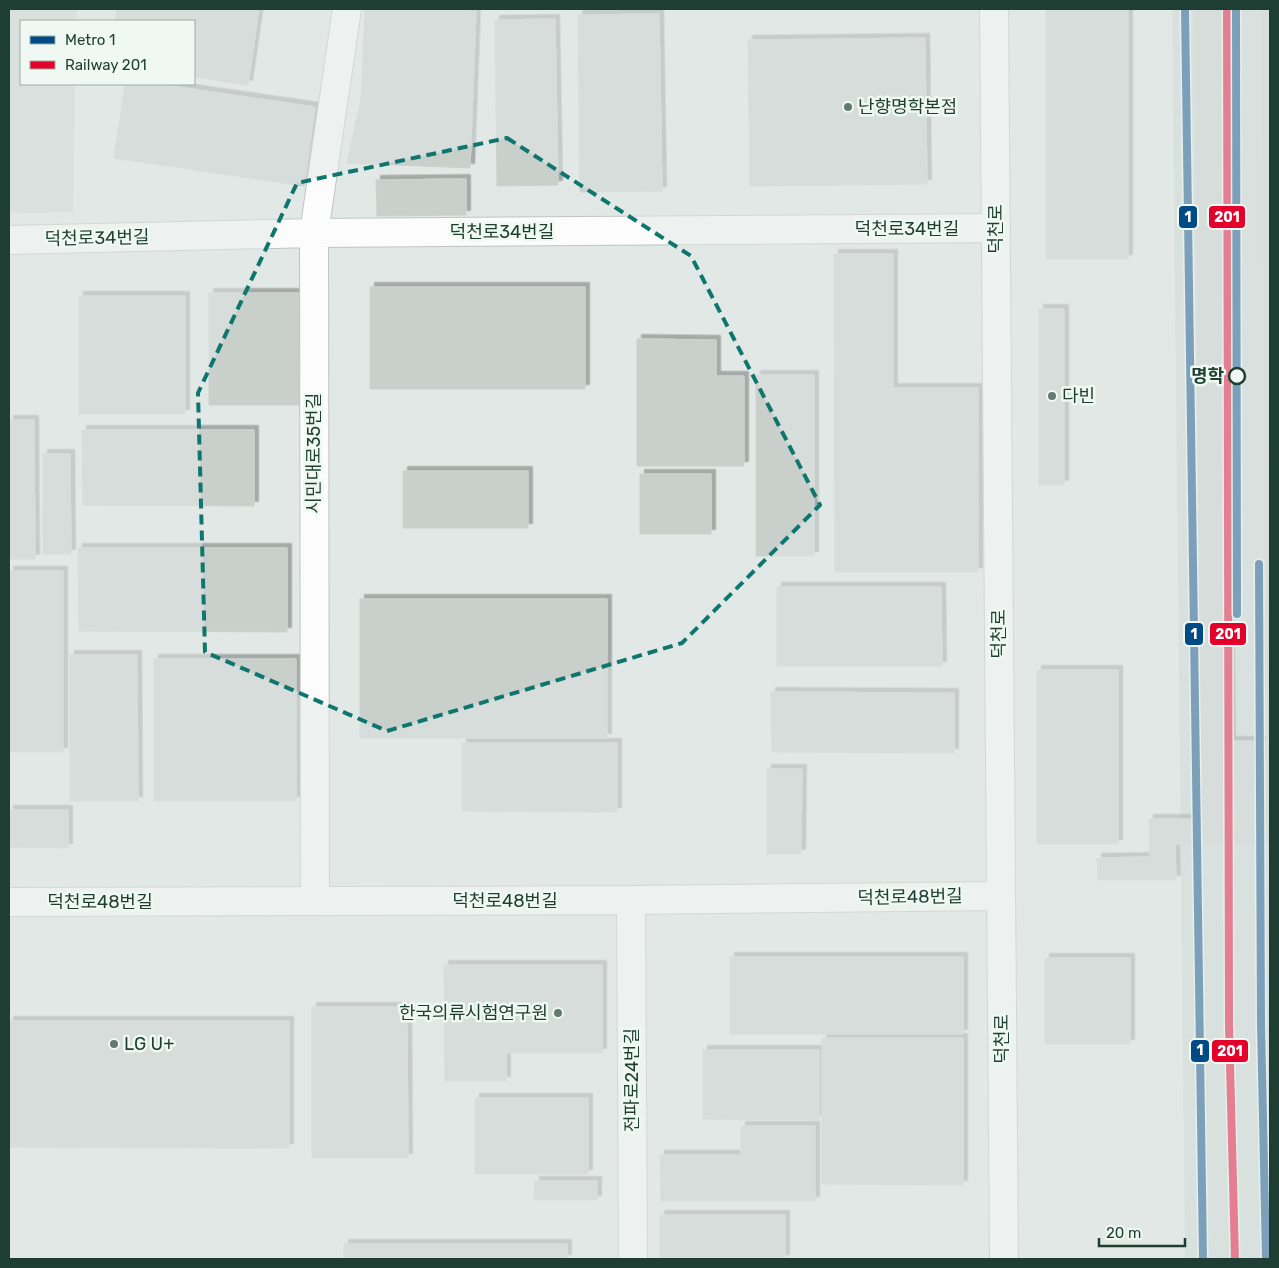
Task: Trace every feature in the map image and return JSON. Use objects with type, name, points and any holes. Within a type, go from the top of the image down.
[{"type":"street","name":"시민대로35번길","points":[[315,901],[314,233],[347,9]]},
{"type":"street","name":"덕천로","points":[[994,9],[1004,1259]]},
{"type":"street","name":"덕천로34번길","points":[[9,240],[314,233],[996,228]]},
{"type":"street","name":"덕천로48번길","points":[[9,902],[631,900],[1001,896]]},
{"type":"street","name":"전파로24번길","points":[[631,900],[633,1259]]},
{"type":"highlighted area","points":[[507,138],[691,256],[820,505],[682,643],[387,731],[205,652],[198,393],[297,183]]},
{"type":"shaded area","points":[[9,9],[77,9],[76,20],[20,20],[20,85],[75,85],[73,212],[9,213]]},
{"type":"shaded area","points":[[1172,9],[1270,9],[1270,1259],[1185,1259]]},
{"type":"building","points":[[117,9],[259,9],[248,85],[195,77],[195,20],[115,20]]},
{"type":"building","points":[[365,9],[476,11],[470,168],[347,163],[361,99]]},
{"type":"building","points":[[1046,9],[1128,9],[1128,259],[1046,259]]},
{"type":"building","points":[[1195,9],[1226,9],[1230,669],[1200,669]]},
{"type":"building","points":[[1262,9],[1270,9],[1270,667],[1267,667]]},
{"type":"building","points":[[659,14],[662,191],[580,192],[578,15]]},
{"type":"building","points":[[555,19],[558,185],[497,186],[495,20]]},
{"type":"building","points":[[925,38],[927,184],[750,186],[748,40]]},
{"type":"building","points":[[125,85],[164,85],[315,107],[304,186],[114,158]]},
{"type":"building","points":[[466,179],[466,215],[377,216],[376,180]]},
{"type":"building","points":[[834,254],[893,254],[893,388],[978,388],[978,572],[835,572]]},
{"type":"building","points":[[370,287],[585,287],[585,389],[370,389]]},
{"type":"building","points":[[209,293],[302,293],[303,405],[209,405]]},
{"type":"building","points":[[79,296],[185,296],[185,414],[79,414]]},
{"type":"building","points":[[1039,309],[1064,309],[1064,485],[1039,485]]},
{"type":"building","points":[[637,339],[716,340],[716,376],[744,376],[744,466],[637,466]]},
{"type":"building","points":[[756,375],[814,375],[814,556],[756,556]]},
{"type":"building","points":[[9,420],[34,420],[35,559],[9,559]]},
{"type":"building","points":[[82,430],[254,430],[254,506],[83,505]]},
{"type":"building","points":[[43,454],[70,454],[71,554],[43,554]]},
{"type":"building","points":[[403,471],[528,471],[528,528],[403,528]]},
{"type":"building","points":[[640,474],[711,474],[711,534],[640,534]]},
{"type":"building","points":[[78,548],[287,548],[287,632],[79,631]]},
{"type":"building","points":[[9,571],[63,571],[63,752],[9,752]]},
{"type":"building","points":[[777,587],[941,587],[942,666],[777,666]]},
{"type":"building","points":[[360,599],[607,599],[607,738],[360,738]]},
{"type":"building","points":[[70,655],[137,655],[138,801],[70,801]]},
{"type":"building","points":[[154,659],[296,659],[296,801],[154,801]]},
{"type":"building","points":[[1267,667],[1270,667],[1270,843],[1175,844],[1176,880],[1098,880],[1097,858],[1150,857],[1149,819],[1200,819],[1200,669],[1230,669],[1231,741],[1267,741]]},
{"type":"building","points":[[1037,670],[1118,670],[1118,844],[1037,844]]},
{"type":"building","points":[[771,692],[954,693],[954,753],[772,752]]},
{"type":"building","points":[[462,743],[617,743],[617,812],[462,811]]},
{"type":"building","points":[[767,769],[802,769],[801,854],[767,854]]},
{"type":"building","points":[[9,810],[68,810],[68,848],[9,847]]},
{"type":"building","points":[[730,957],[963,957],[963,1034],[730,1034]]},
{"type":"building","points":[[1045,958],[1130,958],[1130,1044],[1045,1044]]},
{"type":"building","points":[[444,965],[602,965],[602,1053],[506,1053],[506,1081],[445,1081]]},
{"type":"building","points":[[312,1007],[407,1007],[408,1158],[312,1158]]},
{"type":"building","points":[[9,1021],[289,1021],[289,1148],[9,1147]]},
{"type":"building","points":[[822,1038],[963,1038],[963,1185],[822,1184]]},
{"type":"building","points":[[703,1050],[819,1050],[819,1120],[703,1119]]},
{"type":"building","points":[[475,1098],[588,1098],[588,1174],[475,1174]]},
{"type":"building","points":[[741,1126],[815,1126],[815,1201],[661,1201],[660,1155],[741,1155]]},
{"type":"building","points":[[535,1181],[597,1181],[597,1200],[534,1200]]},
{"type":"building","points":[[660,1215],[785,1215],[785,1259],[660,1259]]},
{"type":"building","points":[[344,1244],[567,1244],[567,1259],[344,1259]]},
{"type":"metro line","name":"1","points":[[1185,9],[1203,1259]]},
{"type":"metro line","name":"1","points":[[1236,9],[1237,614]]},
{"type":"metro line","name":"1","points":[[1259,564],[1261,1024],[1266,1259]]},
{"type":"rail line","name":"201","points":[[1227,9],[1229,1025],[1235,1259]]},
{"type":"place","name":"난향명학본점","points":[[848,107]]},
{"type":"place","name":"명학","points":[[1237,376]]},
{"type":"place","name":"다빈","points":[[1052,396]]},
{"type":"place","name":"한국의류시험연구원","points":[[558,1013]]},
{"type":"place","name":"LG U+","points":[[114,1044]]}]
